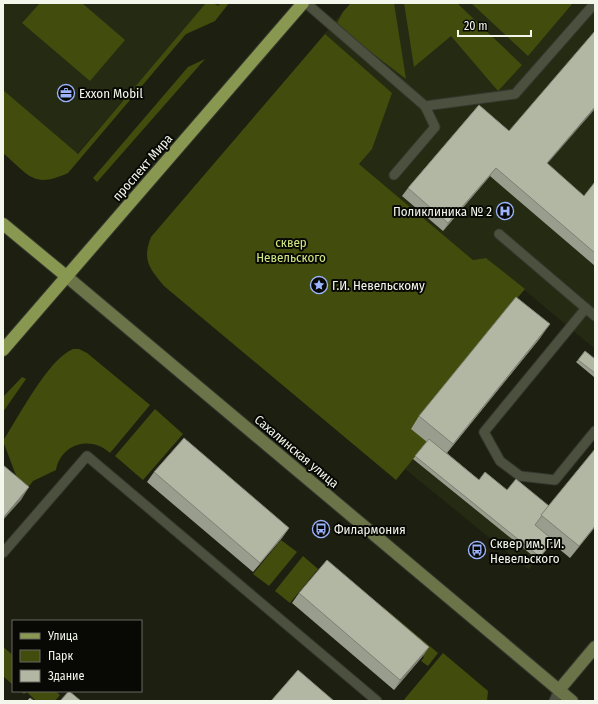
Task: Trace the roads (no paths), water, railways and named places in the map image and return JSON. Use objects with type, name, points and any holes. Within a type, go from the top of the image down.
[{"type":"main road","name":"проспект Мира","points":[[3,350],[305,3]]},
{"type":"main road","name":"Сахалинская улица","points":[[3,224],[572,701]]},
{"type":"main road","points":[[559,690],[595,647]]},
{"type":"lane","points":[[305,3],[425,106],[435,127],[394,175]]},
{"type":"lane","points":[[425,106],[515,94],[595,3]]},
{"type":"lane","points":[[499,234],[595,316]]},
{"type":"lane","points":[[586,308],[484,432],[500,461],[520,476],[555,480],[595,431]]},
{"type":"lane","points":[[3,553],[87,456],[377,701]]},
{"type":"lane","points":[[554,701],[559,690]]},
{"type":"place","name":"Exxon Mobil","points":[[66,93]]},
{"type":"place","name":"Поликлиника № 2","points":[[505,211]]},
{"type":"place","name":"Г.И. Невельскому","points":[[319,285]]},
{"type":"place","name":"Филармония","points":[[321,529]]},
{"type":"place","name":"Сквер им. Г.И. Невельского","points":[[477,550]]},
{"type":"park label","name":"сквер Невельского","points":[[291,250]]}]
